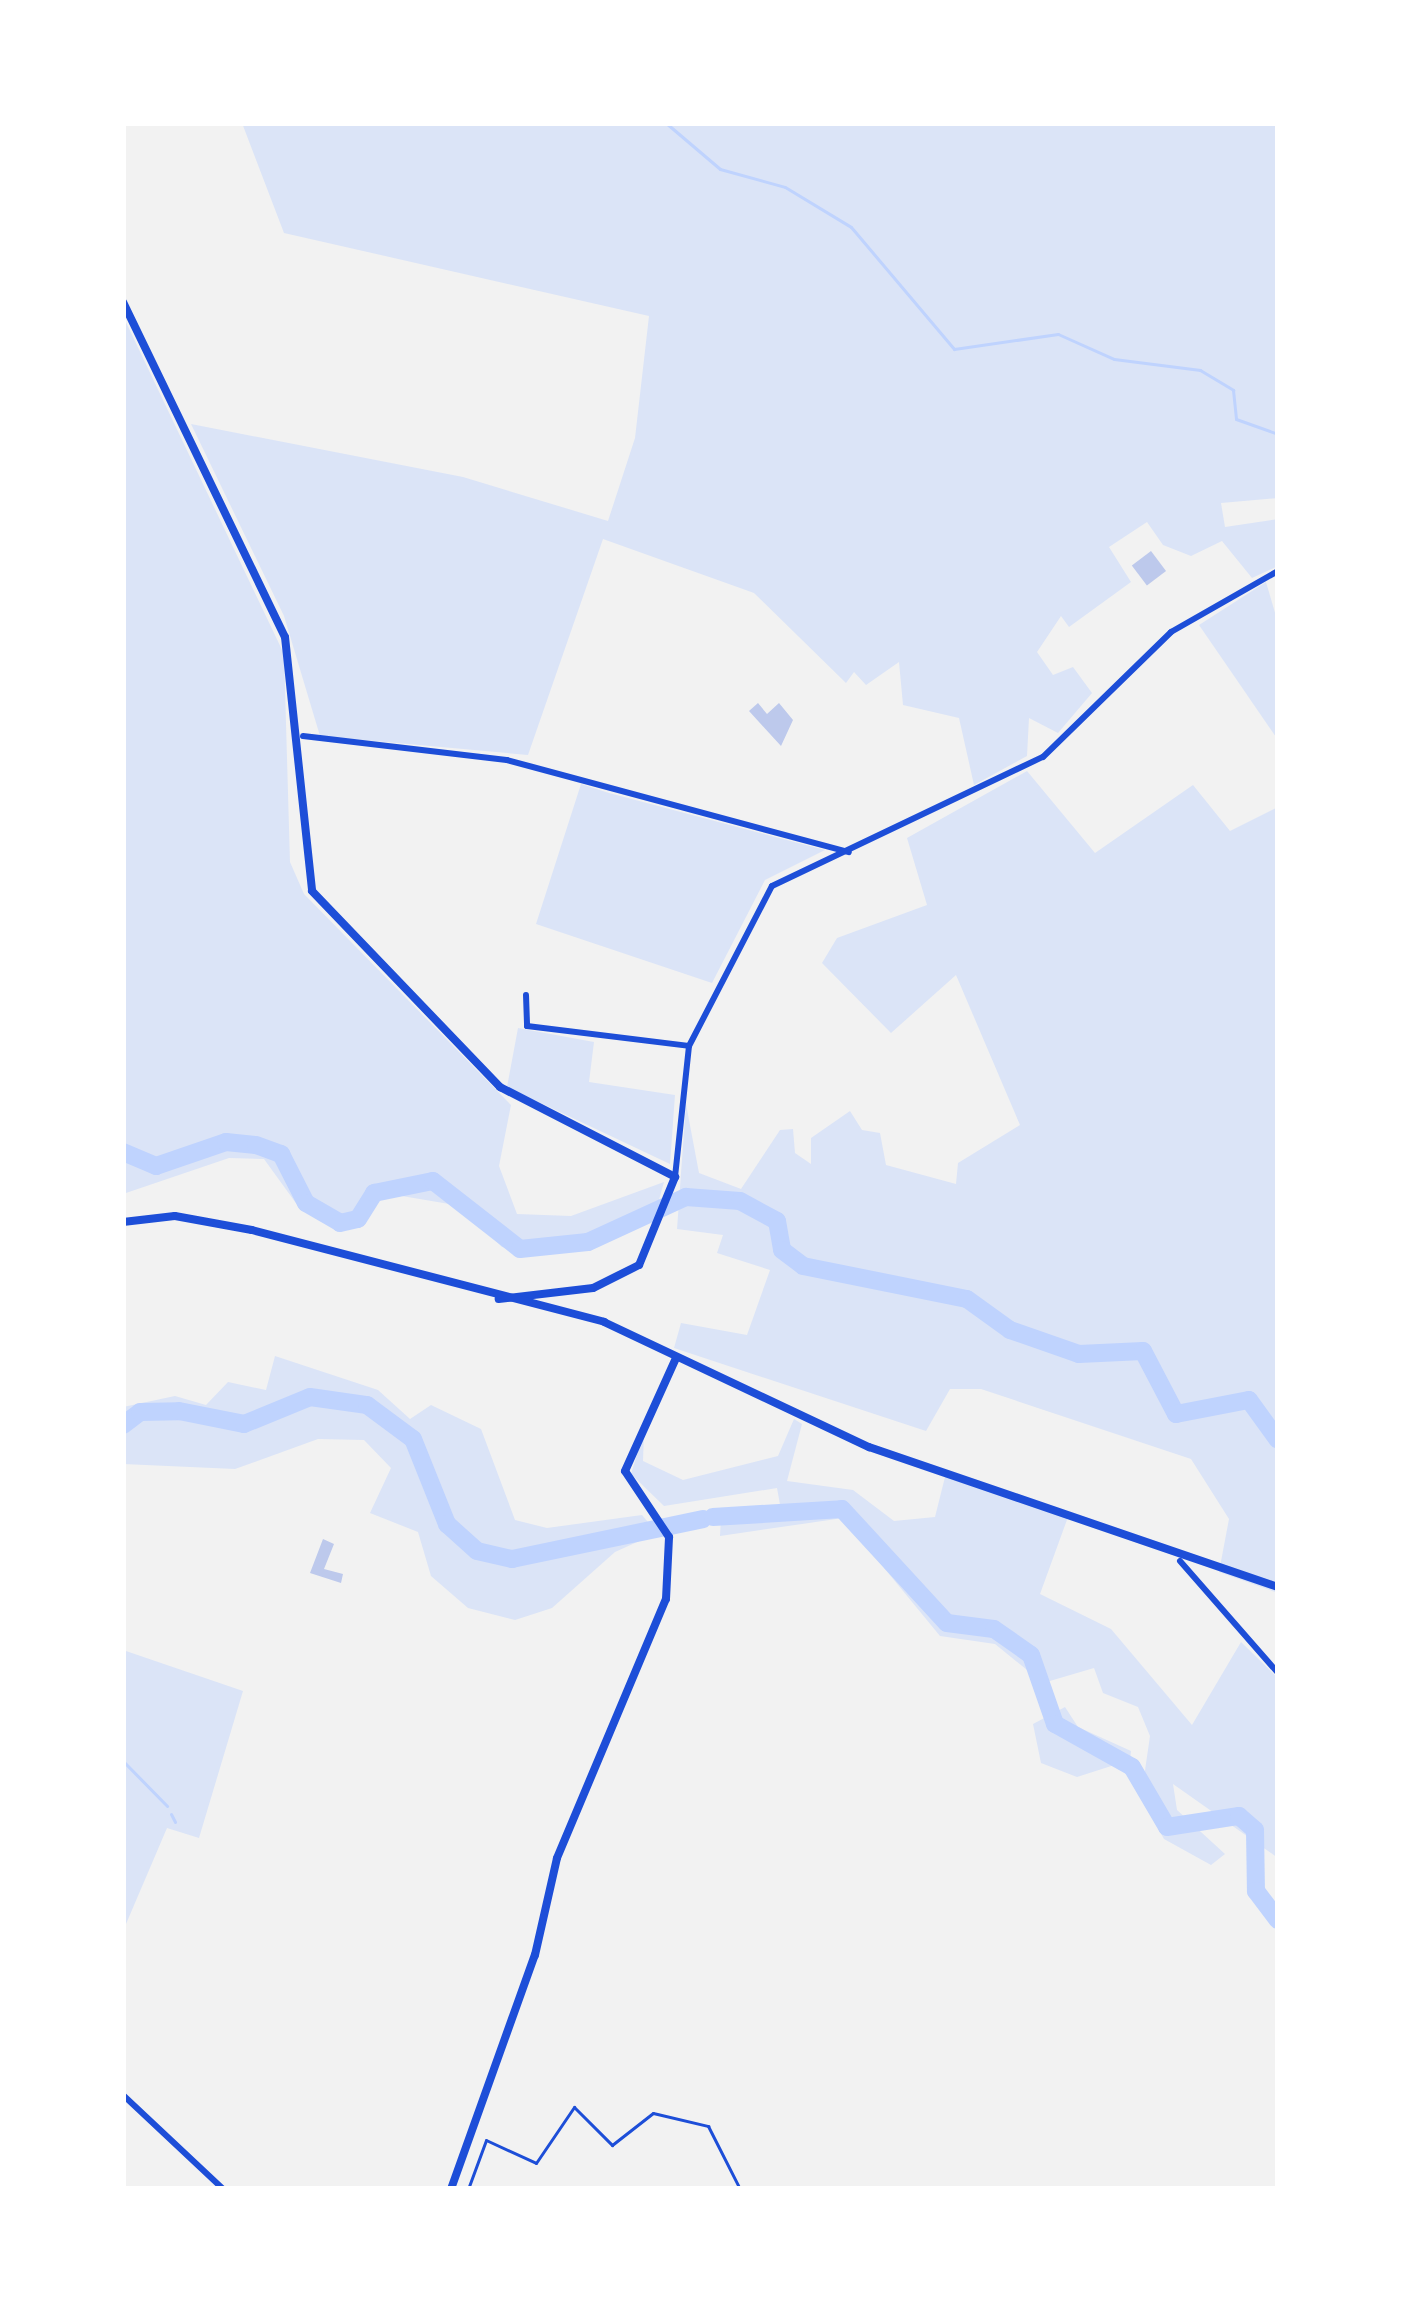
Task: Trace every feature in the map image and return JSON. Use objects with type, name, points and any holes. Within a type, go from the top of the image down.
[{"type":"street","points":[[123,302],[278,617],[303,736],[300,859],[312,891],[501,1088],[675,1177]]},
{"type":"street","points":[[499,1299],[614,1280],[639,1265],[666,1218],[675,1191],[688,1046],[772,886],[1043,757],[1171,632],[1278,571]]},
{"type":"street","points":[[303,736],[507,760],[849,852]]},
{"type":"street","points":[[526,995],[527,1026],[688,1046]]},
{"type":"street","points":[[123,1222],[175,1216],[252,1230],[499,1299],[604,1322],[868,1447],[1057,1505],[1180,1561],[1236,1566],[1278,1587]]},
{"type":"street","points":[[451,2189],[557,1858],[655,1638],[671,1566],[667,1531],[625,1471],[676,1358]]},
{"type":"street","points":[[1180,1561],[1278,1673]]},
{"type":"street","points":[[123,2095],[223,2189]]},
{"type":"path","points":[[468,2189],[486,2140],[536,2163],[574,2108],[612,2145],[653,2113],[708,2126],[740,2189]]},
{"type":"shaded area","points":[[242,123],[1278,123],[1278,498],[1221,503],[1225,527],[1278,519],[1278,566],[1252,578],[1222,541],[1191,556],[1163,545],[1147,522],[1109,547],[1131,582],[1069,627],[1061,616],[1037,652],[1053,675],[1073,667],[1092,693],[1058,733],[1029,718],[1027,756],[974,785],[959,718],[903,705],[899,662],[866,685],[854,672],[846,683],[754,593],[603,539],[528,755],[320,736],[284,616],[191,424],[463,477],[608,521],[635,438],[649,316],[284,233]]},
{"type":"shaded area","points":[[123,316],[284,654],[290,862],[304,894],[511,1105],[499,1166],[517,1214],[571,1216],[664,1182],[653,1221],[601,1229],[550,1255],[502,1247],[461,1206],[396,1195],[376,1195],[357,1225],[343,1227],[298,1206],[264,1159],[229,1158],[123,1194]]},
{"type":"shaded area","points":[[1266,582],[1278,623],[1278,740],[1199,625]]},
{"type":"shaded area","points":[[1027,771],[1095,853],[1193,785],[1230,831],[1278,807],[1278,1593],[1219,1572],[1229,1519],[1191,1459],[981,1389],[950,1389],[926,1431],[674,1348],[681,1323],[747,1335],[770,1270],[717,1253],[723,1235],[677,1229],[686,1104],[699,1173],[741,1189],[780,1130],[793,1129],[795,1153],[811,1164],[811,1138],[850,1111],[862,1130],[880,1133],[886,1165],[956,1184],[958,1163],[1020,1125],[956,975],[891,1033],[822,963],[837,938],[927,905],[907,838]]},
{"type":"shaded area","points":[[581,784],[825,850],[765,880],[712,983],[536,924]]},
{"type":"shaded area","points":[[518,1028],[594,1042],[589,1082],[675,1095],[670,1164],[507,1087]]},
{"type":"shaded area","points":[[275,1356],[378,1390],[410,1419],[431,1405],[481,1429],[515,1520],[547,1528],[642,1515],[657,1533],[615,1552],[552,1608],[515,1620],[468,1608],[431,1576],[418,1532],[370,1513],[391,1468],[364,1440],[318,1439],[235,1469],[123,1464],[123,1407],[175,1396],[206,1405],[228,1382],[266,1390]]},
{"type":"shaded area","points":[[794,1419],[802,1424],[787,1481],[853,1490],[894,1521],[935,1517],[945,1477],[1068,1517],[1040,1594],[1111,1629],[1192,1725],[1241,1642],[1278,1678],[1278,1858],[1173,1784],[1177,1810],[1225,1854],[1211,1865],[1164,1839],[1141,1798],[1150,1736],[1138,1707],[1103,1693],[1094,1668],[1043,1683],[995,1644],[940,1636],[843,1518],[720,1536],[721,1517],[781,1510],[777,1488],[664,1506],[631,1474],[644,1432],[643,1461],[683,1480],[778,1456]]},
{"type":"shaded area","points":[[123,1650],[243,1691],[199,1838],[167,1828],[123,1931]]},
{"type":"shaded area","points":[[1065,1707],[1078,1727],[1131,1751],[1130,1760],[1077,1777],[1041,1763],[1033,1724]]},
{"type":"building","points":[[1151,551],[1166,571],[1147,585],[1132,565]]},
{"type":"building","points":[[758,703],[767,714],[779,703],[793,720],[781,746],[749,711]]},
{"type":"building","points":[[323,1539],[334,1544],[324,1569],[343,1574],[341,1583],[310,1573]]},
{"type":"waterway","points":[[666,123],[720,169],[785,187],[851,227],[954,349],[1058,334],[1114,359],[1200,370],[1233,390],[1236,419],[1278,434]]},
{"type":"waterway","points":[[123,1152],[156,1166],[226,1142],[256,1145],[281,1154],[306,1203],[340,1223],[358,1219],[374,1193],[433,1181],[520,1249],[588,1242],[686,1197],[740,1201],[777,1221],[782,1250],[803,1266],[967,1299],[1010,1330],[1079,1354],[1143,1351],[1176,1414],[1249,1400],[1278,1440]]},
{"type":"waterway","points":[[123,1425],[140,1412],[179,1411],[244,1424],[310,1397],[367,1405],[413,1439],[447,1524],[477,1551],[512,1559],[703,1519]]},
{"type":"waterway","points":[[713,1517],[842,1509],[947,1623],[994,1629],[1031,1655],[1055,1724],[1132,1767],[1167,1827],[1239,1816],[1255,1830],[1256,1891],[1278,1920]]},
{"type":"waterway","points":[[123,1761],[167,1806]]},
{"type":"waterway","points":[[171,1814],[175,1822]]}]
